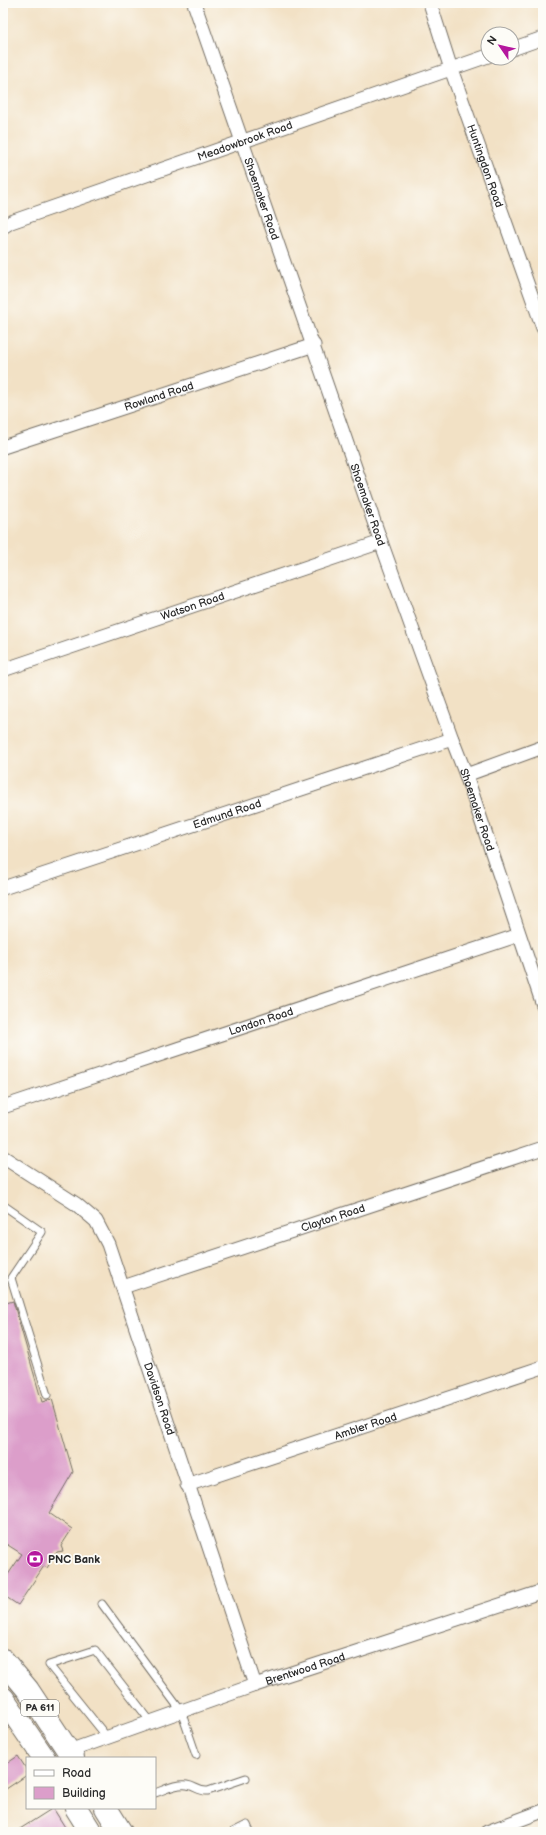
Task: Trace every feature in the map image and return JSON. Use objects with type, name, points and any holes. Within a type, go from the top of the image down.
[{"type":"highway","name":"PA 611","points":[[3,1660],[28,1690],[71,1755]]},
{"type":"highway","name":"PA 611","points":[[4,1701],[43,1757]]},
{"type":"highway","points":[[110,1810],[121,1832]]},
{"type":"street","name":"Shoemaker Road","points":[[194,3],[314,345],[381,542],[466,775],[543,1005]]},
{"type":"street","name":"Huntingdon Road","points":[[430,3],[451,69],[543,328]]},
{"type":"street","points":[[520,46],[543,38]]},
{"type":"street","name":"Meadowbrook Road","points":[[3,227],[10,222],[480,59]]},
{"type":"street","name":"Rowland Road","points":[[3,447],[314,345]]},
{"type":"street","name":"Watson Road","points":[[3,670],[381,542]]},
{"type":"street","name":"Edmund Road","points":[[3,888],[452,739]]},
{"type":"street","points":[[466,775],[543,747]]},
{"type":"street","name":"London Road","points":[[3,1107],[519,935]]},
{"type":"street","name":"Clayton Road","points":[[123,1287],[543,1148]]},
{"type":"street","name":"Davidson Road","points":[[3,1157],[76,1204],[96,1222],[108,1244],[187,1485],[255,1685]]},
{"type":"street","name":"Ambler Road","points":[[187,1485],[543,1367]]},
{"type":"street","name":"Brentwood Road","points":[[71,1755],[107,1738],[255,1685],[543,1591]]},
{"type":"street","points":[[487,1832],[543,1811]]},
{"type":"lane","points":[[3,1205],[42,1232],[11,1278],[47,1395]]},
{"type":"lane","points":[[102,1604],[181,1711],[196,1755]]},
{"type":"lane","points":[[107,1738],[49,1665],[95,1650],[151,1722]]},
{"type":"lane","points":[[156,1793],[182,1785],[188,1785],[204,1792],[246,1778]]},
{"type":"lane","points":[[233,1832],[247,1825],[250,1832]]},
{"type":"building","points":[[13,1301],[42,1402],[52,1399],[73,1472],[49,1513],[72,1529],[61,1546],[63,1551],[57,1552],[47,1568],[44,1566],[18,1605],[3,1595],[3,1582],[22,1554],[3,1542],[3,1304]]},
{"type":"building","points":[[18,1756],[26,1768],[26,1776],[3,1791],[3,1766]]},
{"type":"building","points":[[54,1809],[68,1832],[15,1832]]},
{"type":"place","name":"PNC Bank","points":[[35,1559]]}]
